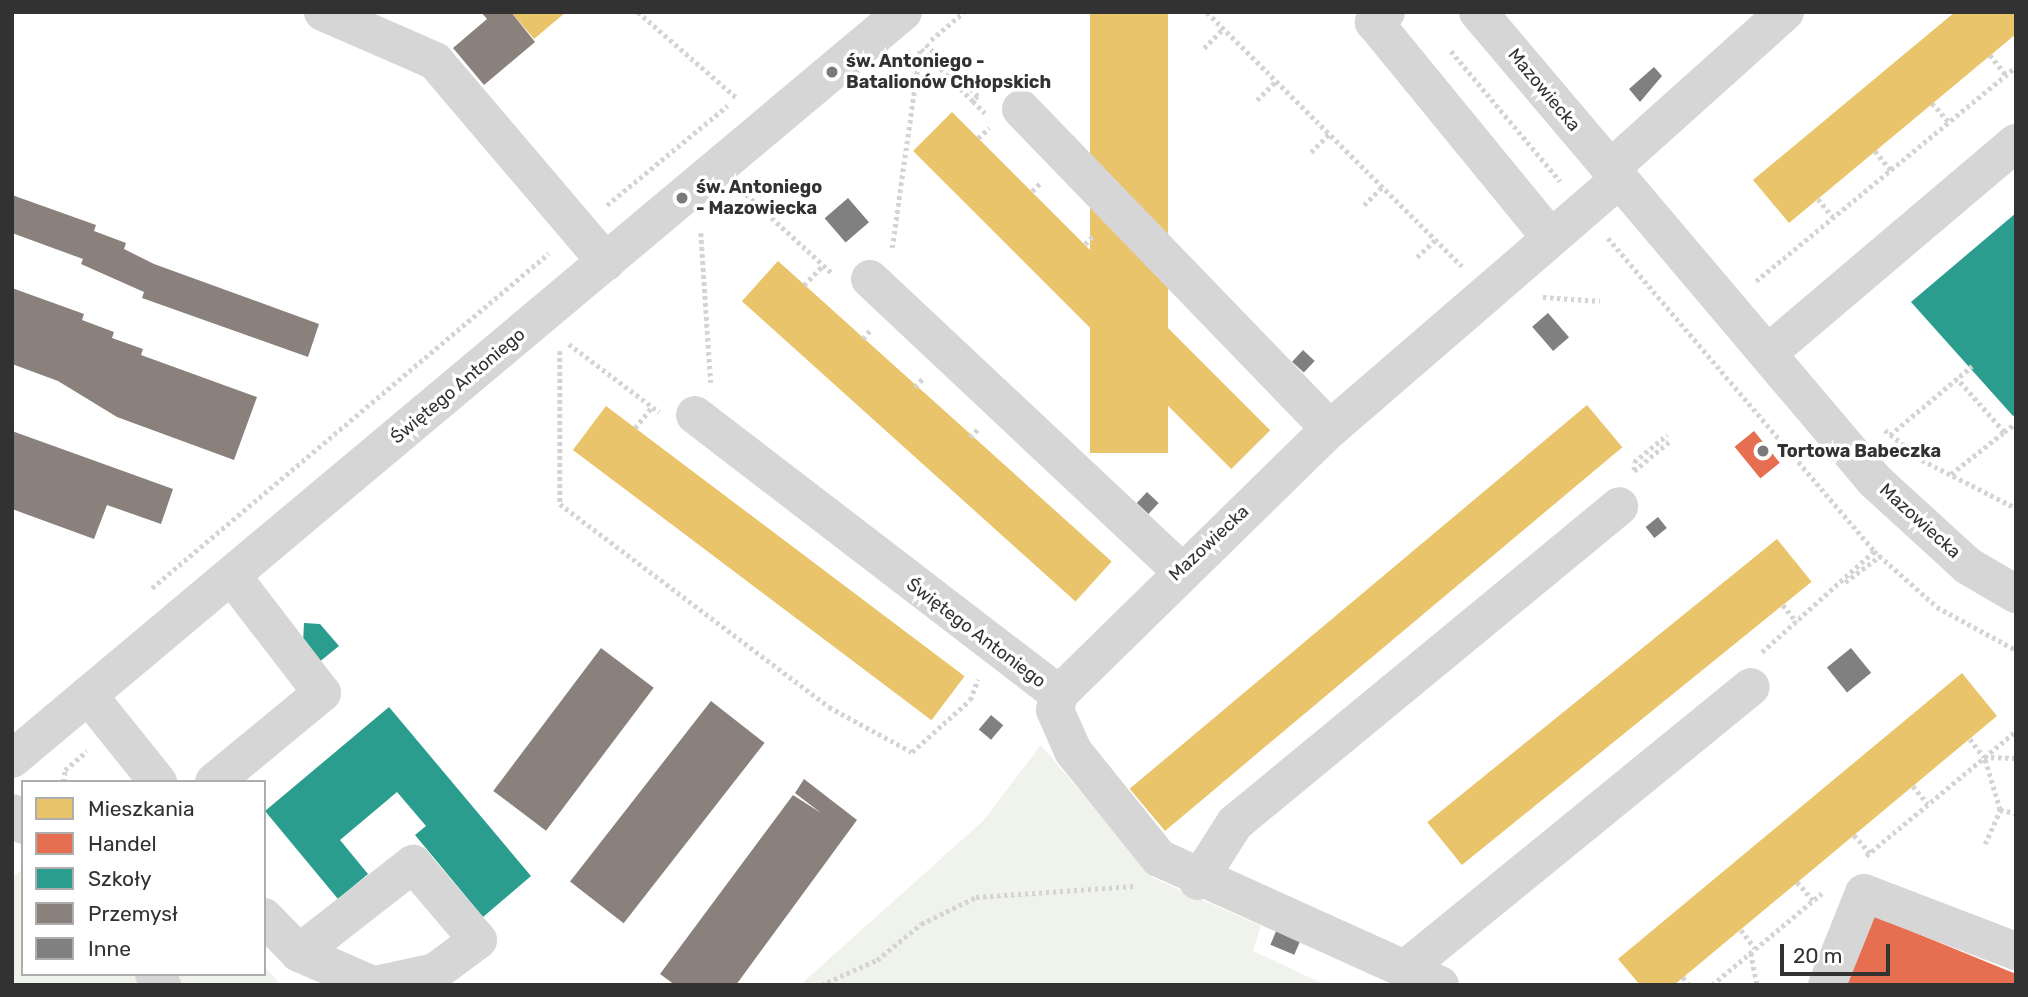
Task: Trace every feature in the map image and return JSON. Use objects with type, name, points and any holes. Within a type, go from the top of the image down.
[{"type":"street","points":[[323,12],[435,61],[606,262]]},
{"type":"street","name":"Świętego Antoniego","points":[[12,761],[903,12]]},
{"type":"street","name":"Mazowiecka","points":[[1478,12],[1875,481],[1968,566],[2010,588]]},
{"type":"street","name":"Mazowiecka","points":[[1059,694],[1180,570],[1330,429],[1482,278],[1550,237],[1584,209],[1616,173],[1785,12]]},
{"type":"street","points":[[1376,15],[1550,237]]},
{"type":"street","points":[[1021,110],[1330,429]]},
{"type":"street","points":[[1768,353],[2016,143]]},
{"type":"street","points":[[870,279],[1180,570]]},
{"type":"street","name":"Świętego Antoniego","points":[[695,415],[1059,694]]},
{"type":"street","points":[[1198,881],[1234,823],[1622,492]]},
{"type":"street","points":[[216,780],[322,693],[232,576]]},
{"type":"street","points":[[1405,969],[1755,671]]},
{"type":"street","points":[[1059,694],[1055,710],[1073,751],[1159,858],[1198,881],[1440,985]]},
{"type":"street","points":[[88,695],[156,780]]},
{"type":"street","points":[[12,761],[23,780]]},
{"type":"street","points":[[266,919],[299,953],[374,985],[435,972],[478,940],[413,864],[299,953]]},
{"type":"street","points":[[1827,985],[1864,893],[2016,951]]},
{"type":"path","points":[[638,12],[737,97]]},
{"type":"path","points":[[1207,12],[1435,240],[1482,278],[1562,303],[1600,301]]},
{"type":"path","points":[[1204,48],[1223,29]]},
{"type":"path","points":[[1445,43],[1874,551],[1937,607],[2016,650]]},
{"type":"path","points":[[870,279],[892,252],[920,48],[973,101]]},
{"type":"path","points":[[1990,55],[2006,75]]},
{"type":"path","points":[[1756,281],[2016,67]]},
{"type":"path","points":[[1257,100],[1276,81]]},
{"type":"path","points":[[142,596],[577,230],[748,90]]},
{"type":"path","points":[[1932,103],[1949,122]]},
{"type":"path","points":[[1311,152],[1329,134]]},
{"type":"path","points":[[1875,151],[1891,170]]},
{"type":"path","points":[[1364,205],[1382,187]]},
{"type":"path","points":[[1818,199],[1833,217]]},
{"type":"path","points":[[695,415],[712,391],[701,233]]},
{"type":"path","points":[[1417,257],[1435,240]]},
{"type":"path","points":[[804,285],[823,265]]},
{"type":"path","points":[[1748,270],[1796,329]]},
{"type":"path","points":[[560,351],[560,504],[829,707],[912,752],[970,700],[982,670]]},
{"type":"path","points":[[1891,435],[1972,366]]},
{"type":"path","points":[[1957,379],[2004,432]]},
{"type":"path","points":[[635,428],[652,407]]},
{"type":"path","points":[[1951,474],[2016,423]]},
{"type":"path","points":[[1879,425],[1951,474],[2016,508]]},
{"type":"path","points":[[1622,492],[1634,471],[1669,438]]},
{"type":"path","points":[[1844,583],[1844,575],[1874,551]]},
{"type":"path","points":[[1755,671],[1797,622],[1880,556]]},
{"type":"path","points":[[1783,605],[1797,622]]},
{"type":"path","points":[[1970,739],[1984,757],[2000,810],[1985,844]]},
{"type":"path","points":[[1984,757],[2016,758]]},
{"type":"path","points":[[1913,786],[1928,804]]},
{"type":"path","points":[[2000,810],[2016,813]]},
{"type":"path","points":[[1854,835],[1870,853]]},
{"type":"path","points":[[1797,882],[1812,900]]},
{"type":"path","points":[[821,985],[877,960],[920,924],[976,897],[1143,885]]},
{"type":"path","points":[[1741,930],[1753,950],[1757,985]]},
{"type":"path","points":[[1683,977],[1689,985]]},
{"type":"shaded area","points":[[1041,745],[1153,878],[1261,926],[1253,951],[1326,985],[800,985],[983,821]]},
{"type":"shaded area","points":[[21,870],[21,976],[266,976],[266,968],[281,985],[12,985],[12,877]]},
{"type":"building: Mieszkania","points":[[511,12],[566,12],[534,39]]},
{"type":"building: Mieszkania","points":[[1090,12],[1168,12],[1168,453],[1090,453]]},
{"type":"building: Mieszkania","points":[[1955,12],[2016,12],[2016,34],[1789,223],[1753,180]]},
{"type":"building: Mieszkania","points":[[952,112],[1270,430],[1231,469],[913,151]]},
{"type":"building: Mieszkania","points":[[778,261],[1112,561],[1076,602],[742,301]]},
{"type":"building: Mieszkania","points":[[1587,405],[1622,447],[1165,831],[1130,789]]},
{"type":"building: Mieszkania","points":[[606,406],[965,676],[931,720],[573,450]]},
{"type":"building: Mieszkania","points":[[1777,539],[1812,582],[1462,865],[1427,822]]},
{"type":"building: Mieszkania","points":[[1962,673],[1997,716],[1674,985],[1640,985],[1618,959]]},
{"type":"building: Handel","points":[[1754,431],[1780,463],[1760,479],[1735,447]]},
{"type":"building: Handel","points":[[1872,915],[2016,974],[2016,985],[1843,985]]},
{"type":"building: Szkoły","points":[[2016,213],[2016,414],[2013,416],[1911,302]]},
{"type":"building: Szkoły","points":[[304,623],[320,624],[339,646],[318,663],[303,643]]},
{"type":"building: Szkoły","points":[[389,707],[531,876],[483,917],[415,835],[426,826],[397,792],[340,840],[368,874],[338,899],[266,810]]},
{"type":"building: Przemysł","points":[[481,12],[511,12],[535,42],[484,85],[453,48],[487,19]]},
{"type":"building: Przemysł","points":[[12,195],[96,225],[94,231],[126,243],[124,249],[154,264],[319,324],[308,357],[142,298],[144,292],[81,264],[83,259],[12,233]]},
{"type":"building: Przemysł","points":[[12,288],[84,314],[82,320],[114,332],[112,338],[143,349],[141,355],[257,397],[234,460],[117,417],[58,381],[12,364]]},
{"type":"building: Przemysł","points":[[12,431],[173,489],[161,524],[107,505],[94,539],[12,509]]},
{"type":"building: Przemysł","points":[[601,648],[654,688],[546,831],[493,791]]},
{"type":"building: Przemysł","points":[[711,701],[765,743],[624,923],[570,881]]},
{"type":"building: Przemysł","points":[[804,779],[857,820],[736,985],[675,985],[660,974],[793,795],[821,813],[795,793]]},
{"type":"building: Inne","points":[[1654,67],[1662,76],[1640,102],[1629,89]]},
{"type":"building: Inne","points":[[848,198],[869,222],[846,242],[825,218]]},
{"type":"building: Inne","points":[[1548,313],[1569,337],[1553,351],[1532,327]]},
{"type":"building: Inne","points":[[1303,350],[1315,361],[1304,373],[1292,362]]},
{"type":"building: Inne","points":[[1147,492],[1159,503],[1148,514],[1137,503]]},
{"type":"building: Inne","points":[[1658,517],[1667,528],[1654,538],[1646,527]]},
{"type":"building: Inne","points":[[1851,648],[1871,673],[1847,692],[1827,668]]},
{"type":"building: Inne","points":[[991,715],[1003,725],[991,740],[979,730]]},
{"type":"building: Inne","points":[[1277,929],[1301,939],[1294,955],[1270,945]]},
{"type":"place","name":"św. Antoniego - Batalionów Chłopskich","points":[[832,72]]},
{"type":"place","name":"św. Antoniego - Mazowiecka","points":[[682,198]]},
{"type":"place","name":"Tortowa Babeczka","points":[[1763,451]]}]
